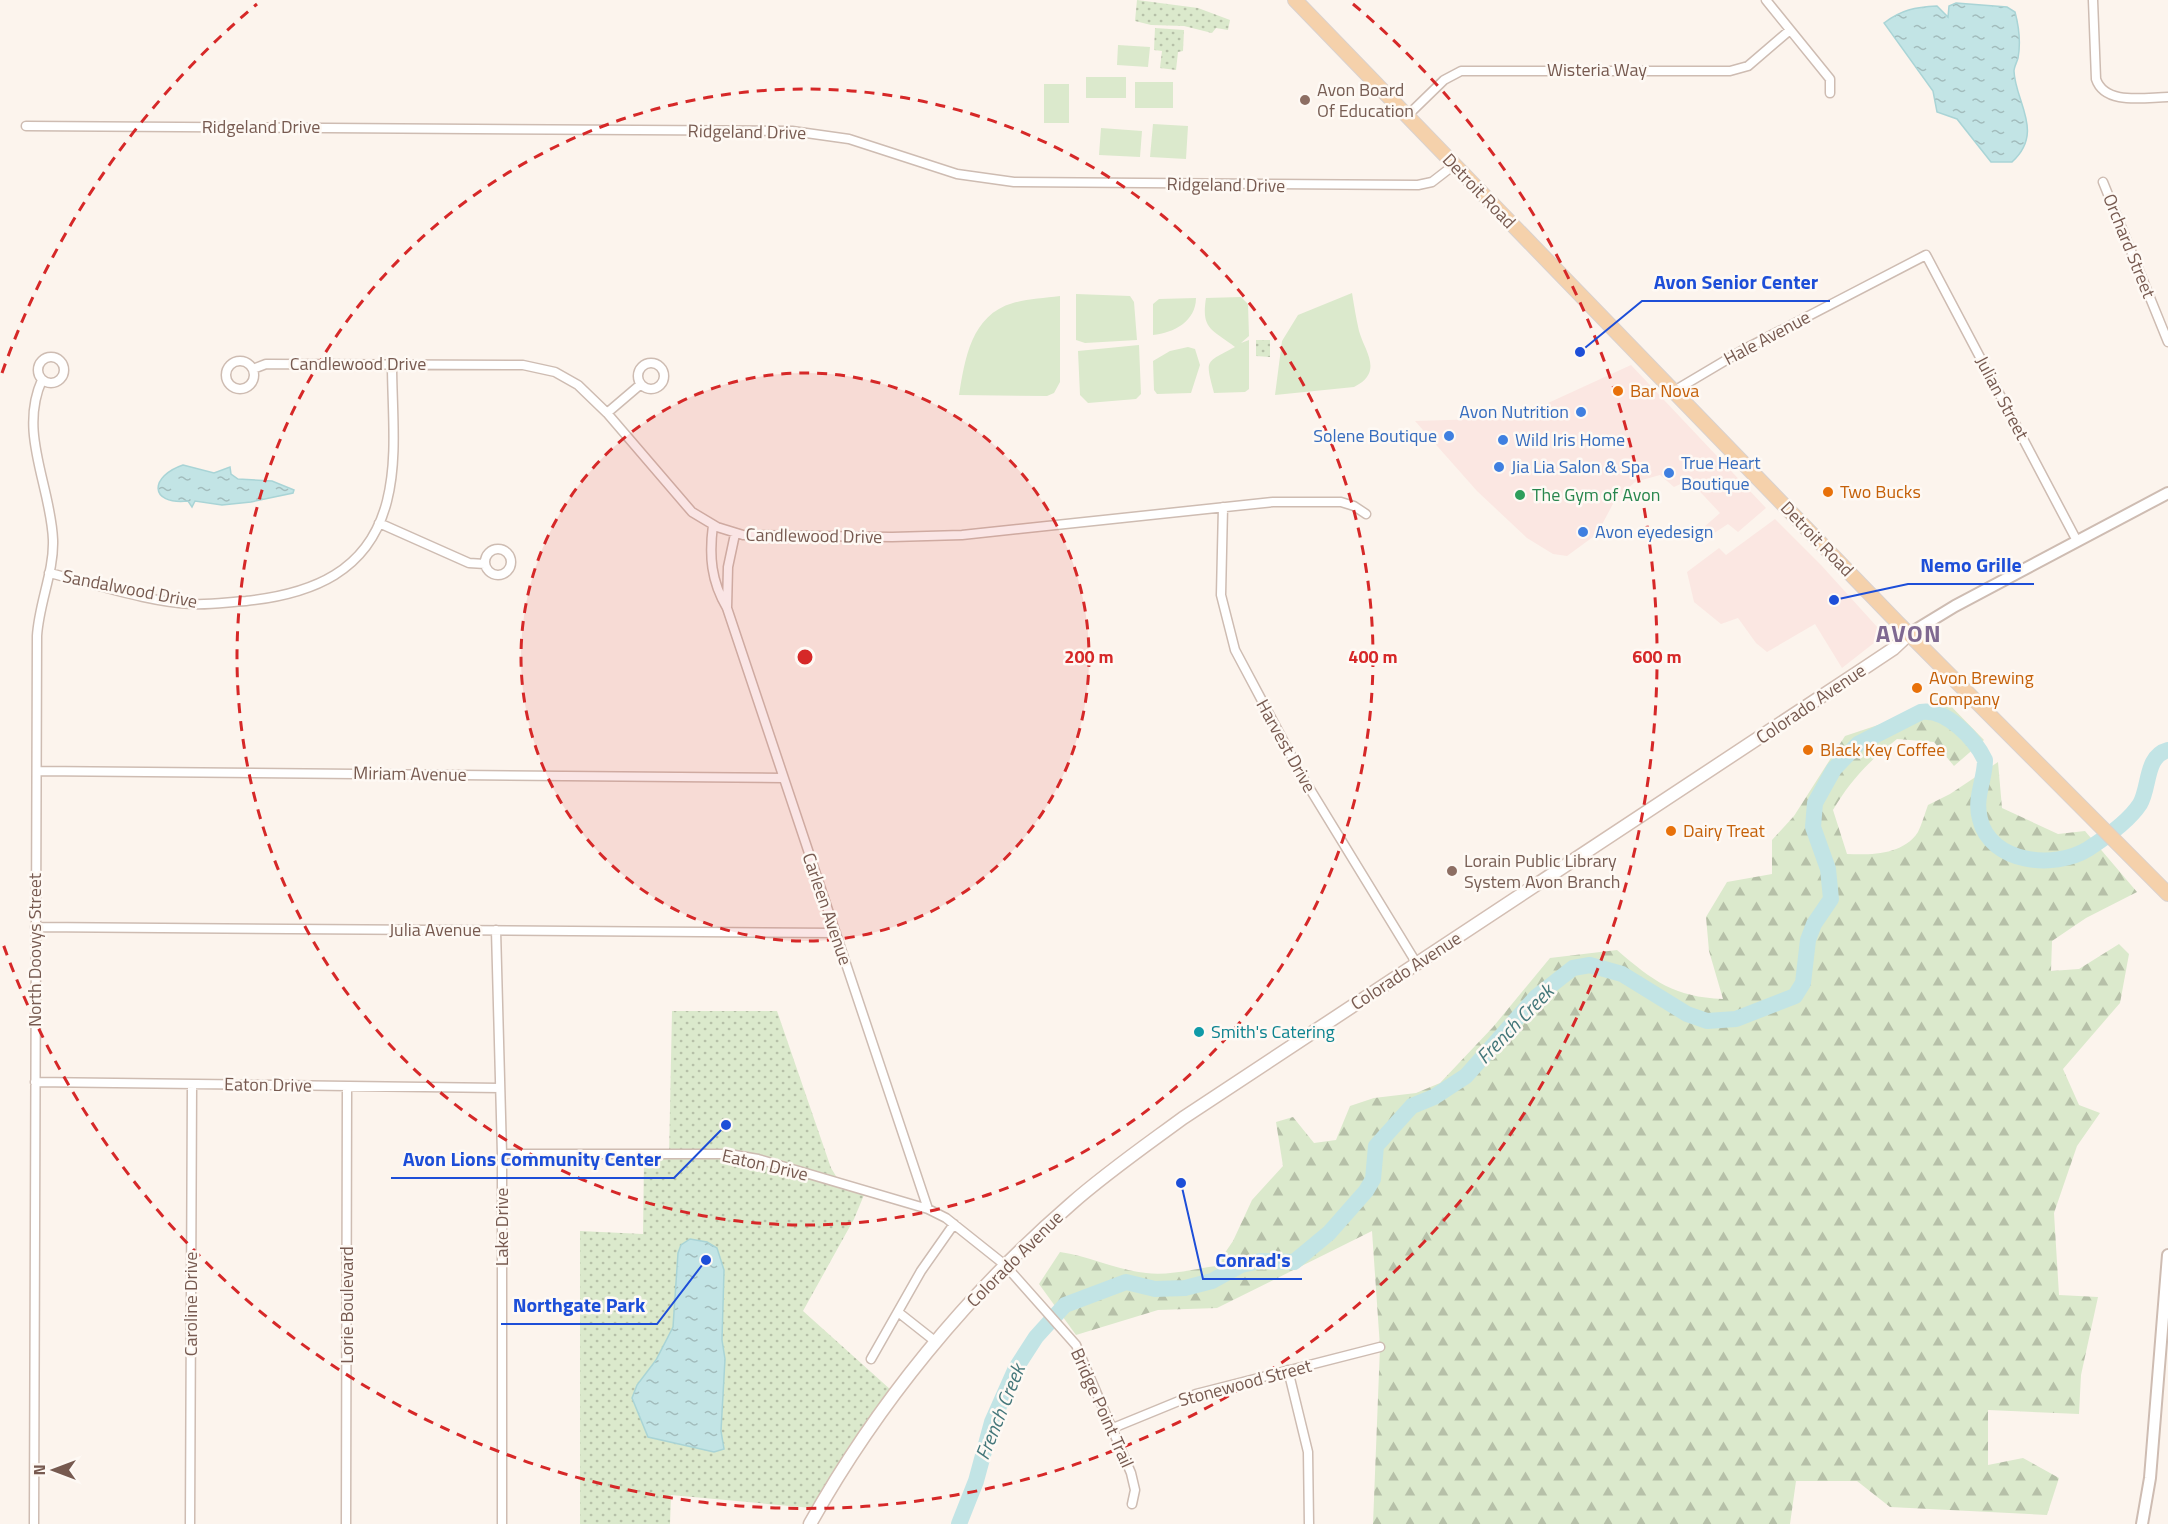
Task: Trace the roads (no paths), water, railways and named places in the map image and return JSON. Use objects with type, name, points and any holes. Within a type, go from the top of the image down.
[{"type":"main road","name":"Detroit Road","points":[[1295,0],[1909,634],[2168,894]]},
{"type":"main road","name":"Colorado Avenue","points":[[810,1524],[866,1433],[936,1342],[1005,1265],[1071,1203],[1159,1135],[1884,655],[1909,634]]},
{"type":"street","points":[[1766,0],[1830,79],[1830,93]]},
{"type":"street","points":[[2093,0],[2096,79],[2102,90],[2114,96],[2168,97]]},
{"type":"street","name":"Wisteria Way","points":[[1407,116],[1444,80],[1461,71],[1730,71],[1748,66],[1790,30]]},
{"type":"street","name":"Ridgeland Drive","points":[[27,126],[792,131],[849,139],[957,174],[1028,182],[1418,185],[1432,182],[1454,165]]},
{"type":"street","name":"Orchard Street","points":[[2103,182],[2168,342]]},
{"type":"street","name":"Hale Avenue","points":[[1674,392],[1743,350],[1926,255]]},
{"type":"street","name":"Julian Street","points":[[1926,255],[2077,541]]},
{"type":"street","name":"Candlewood Drive","points":[[253,369],[266,364],[523,365],[555,372],[578,385],[607,413],[685,506],[712,525],[735,534],[845,537],[953,536],[1273,502],[1330,502],[1354,506],[1366,514]]},
{"type":"street","name":"Sandalwood Drive","points":[[49,573],[191,604],[281,597],[311,589],[337,574],[362,551],[379,523],[387,502],[392,470],[392,364]]},
{"type":"street","name":"North Doovys Street","points":[[34,1524],[38,627],[49,573],[52,531],[34,440],[35,406],[42,380]]},
{"type":"street","points":[[607,413],[641,384]]},
{"type":"street","points":[[1909,634],[2168,493]]},
{"type":"street","name":"Harvest Drive","points":[[1223,507],[1221,595],[1235,650],[1302,776],[1417,964]]},
{"type":"street","points":[[379,523],[469,563],[485,564]]},
{"type":"street","name":"Carleen Avenue","points":[[712,525],[710,552],[716,588],[727,608],[928,1209]]},
{"type":"street","name":"Carleen Avenue","points":[[727,608],[728,567],[735,534]]},
{"type":"street","name":"Miriam Avenue","points":[[37,771],[783,778]]},
{"type":"street","name":"Julia Avenue","points":[[35,927],[836,933]]},
{"type":"street","name":"Lake Drive","points":[[496,930],[502,1154],[501,1524]]},
{"type":"street","name":"Eaton Drive","points":[[35,1082],[500,1088]]},
{"type":"street","name":"Caroline Drive","points":[[190,1524],[192,1084]]},
{"type":"street","name":"Lorie Boulevard","points":[[346,1524],[347,1086]]},
{"type":"street","name":"Eaton Drive","points":[[502,1154],[729,1154],[758,1159],[928,1209],[954,1224],[1005,1265]]},
{"type":"street","points":[[871,1359],[930,1257],[954,1224]]},
{"type":"street","points":[[2142,1524],[2150,1478],[2168,1255]]},
{"type":"street","name":"Bridge Point Trail","points":[[1005,1265],[1063,1328],[1079,1351],[1133,1479],[1135,1490],[1132,1504]]},
{"type":"street","points":[[898,1312],[936,1342]]},
{"type":"street","name":"Stonewood Street","points":[[1113,1428],[1191,1395],[1380,1347]]},
{"type":"street","points":[[1288,1370],[1308,1452],[1309,1524]]},
{"type":"water","points":[[1956,3],[2007,7],[2015,12],[2019,46],[2014,71],[2027,128],[2022,151],[2012,162],[1991,162],[1957,119],[1937,112],[1933,91],[1884,23],[1902,12],[1929,6],[1937,6],[1948,17],[1949,6]]},
{"type":"water","points":[[183,465],[214,473],[230,467],[231,474],[238,479],[272,481],[294,490],[293,493],[251,502],[222,505],[195,501],[192,507],[188,501],[166,499],[158,489],[164,476]]},
{"type":"water","points":[[690,1239],[707,1242],[717,1248],[724,1270],[722,1340],[725,1359],[721,1431],[724,1449],[714,1452],[648,1437],[632,1398],[637,1385],[656,1360],[673,1327],[678,1253],[681,1245]]},
{"type":"waterway","name":"French Creek","points":[[959,1524],[976,1481],[992,1422],[1016,1368],[1036,1337],[1065,1305],[1126,1282],[1155,1289],[1185,1288],[1212,1281],[1241,1265],[1260,1261],[1294,1262],[1329,1233],[1366,1191],[1373,1179],[1376,1146],[1412,1106],[1434,1097],[1466,1076],[1536,997],[1573,968],[1590,965],[1622,974],[1687,1014],[1707,1021],[1736,1019],[1795,996],[1803,983],[1808,940],[1814,924],[1831,899],[1828,869],[1813,827],[1815,803],[1834,769],[1858,744],[1921,712],[1931,712],[1950,720],[1967,735],[1985,760],[1978,811],[1986,834],[1996,845],[2010,853],[2042,860],[2074,856],[2095,845],[2123,823],[2140,804],[2155,759],[2168,750]]},
{"type":"place","name":"Avon Board Of Education","points":[[1305,100]]},
{"type":"place","name":"Avon Senior Center","points":[[1580,352]]},
{"type":"place","name":"Bar Nova","points":[[1618,391]]},
{"type":"place","name":"Avon Nutrition","points":[[1581,412]]},
{"type":"place","name":"Solene Boutique","points":[[1449,436]]},
{"type":"place","name":"Wild Iris Home","points":[[1503,440]]},
{"type":"place","name":"Jia Lia Salon & Spa","points":[[1499,467]]},
{"type":"place","name":"True Heart Boutique","points":[[1669,473]]},
{"type":"place","name":"Two Bucks","points":[[1828,492]]},
{"type":"place","name":"The Gym of Avon","points":[[1520,495]]},
{"type":"place","name":"Avon eyedesign","points":[[1583,532]]},
{"type":"place","name":"Nemo Grille","points":[[1834,600]]},
{"type":"place","name":"Avon Brewing Company","points":[[1917,688]]},
{"type":"place","name":"Black Key Coffee","points":[[1808,750]]},
{"type":"place","name":"Dairy Treat","points":[[1671,831]]},
{"type":"place","name":"Lorain Public Library System Avon Branch","points":[[1452,871]]},
{"type":"place","name":"Smith's Catering","points":[[1199,1032]]},
{"type":"place","name":"Avon Lions Community Center","points":[[726,1125]]},
{"type":"place","name":"Conrad's","points":[[1181,1183]]},
{"type":"place","name":"Northgate Park","points":[[706,1260]]},
{"type":"district","name":"AVON","points":[[1909,634]]}]
